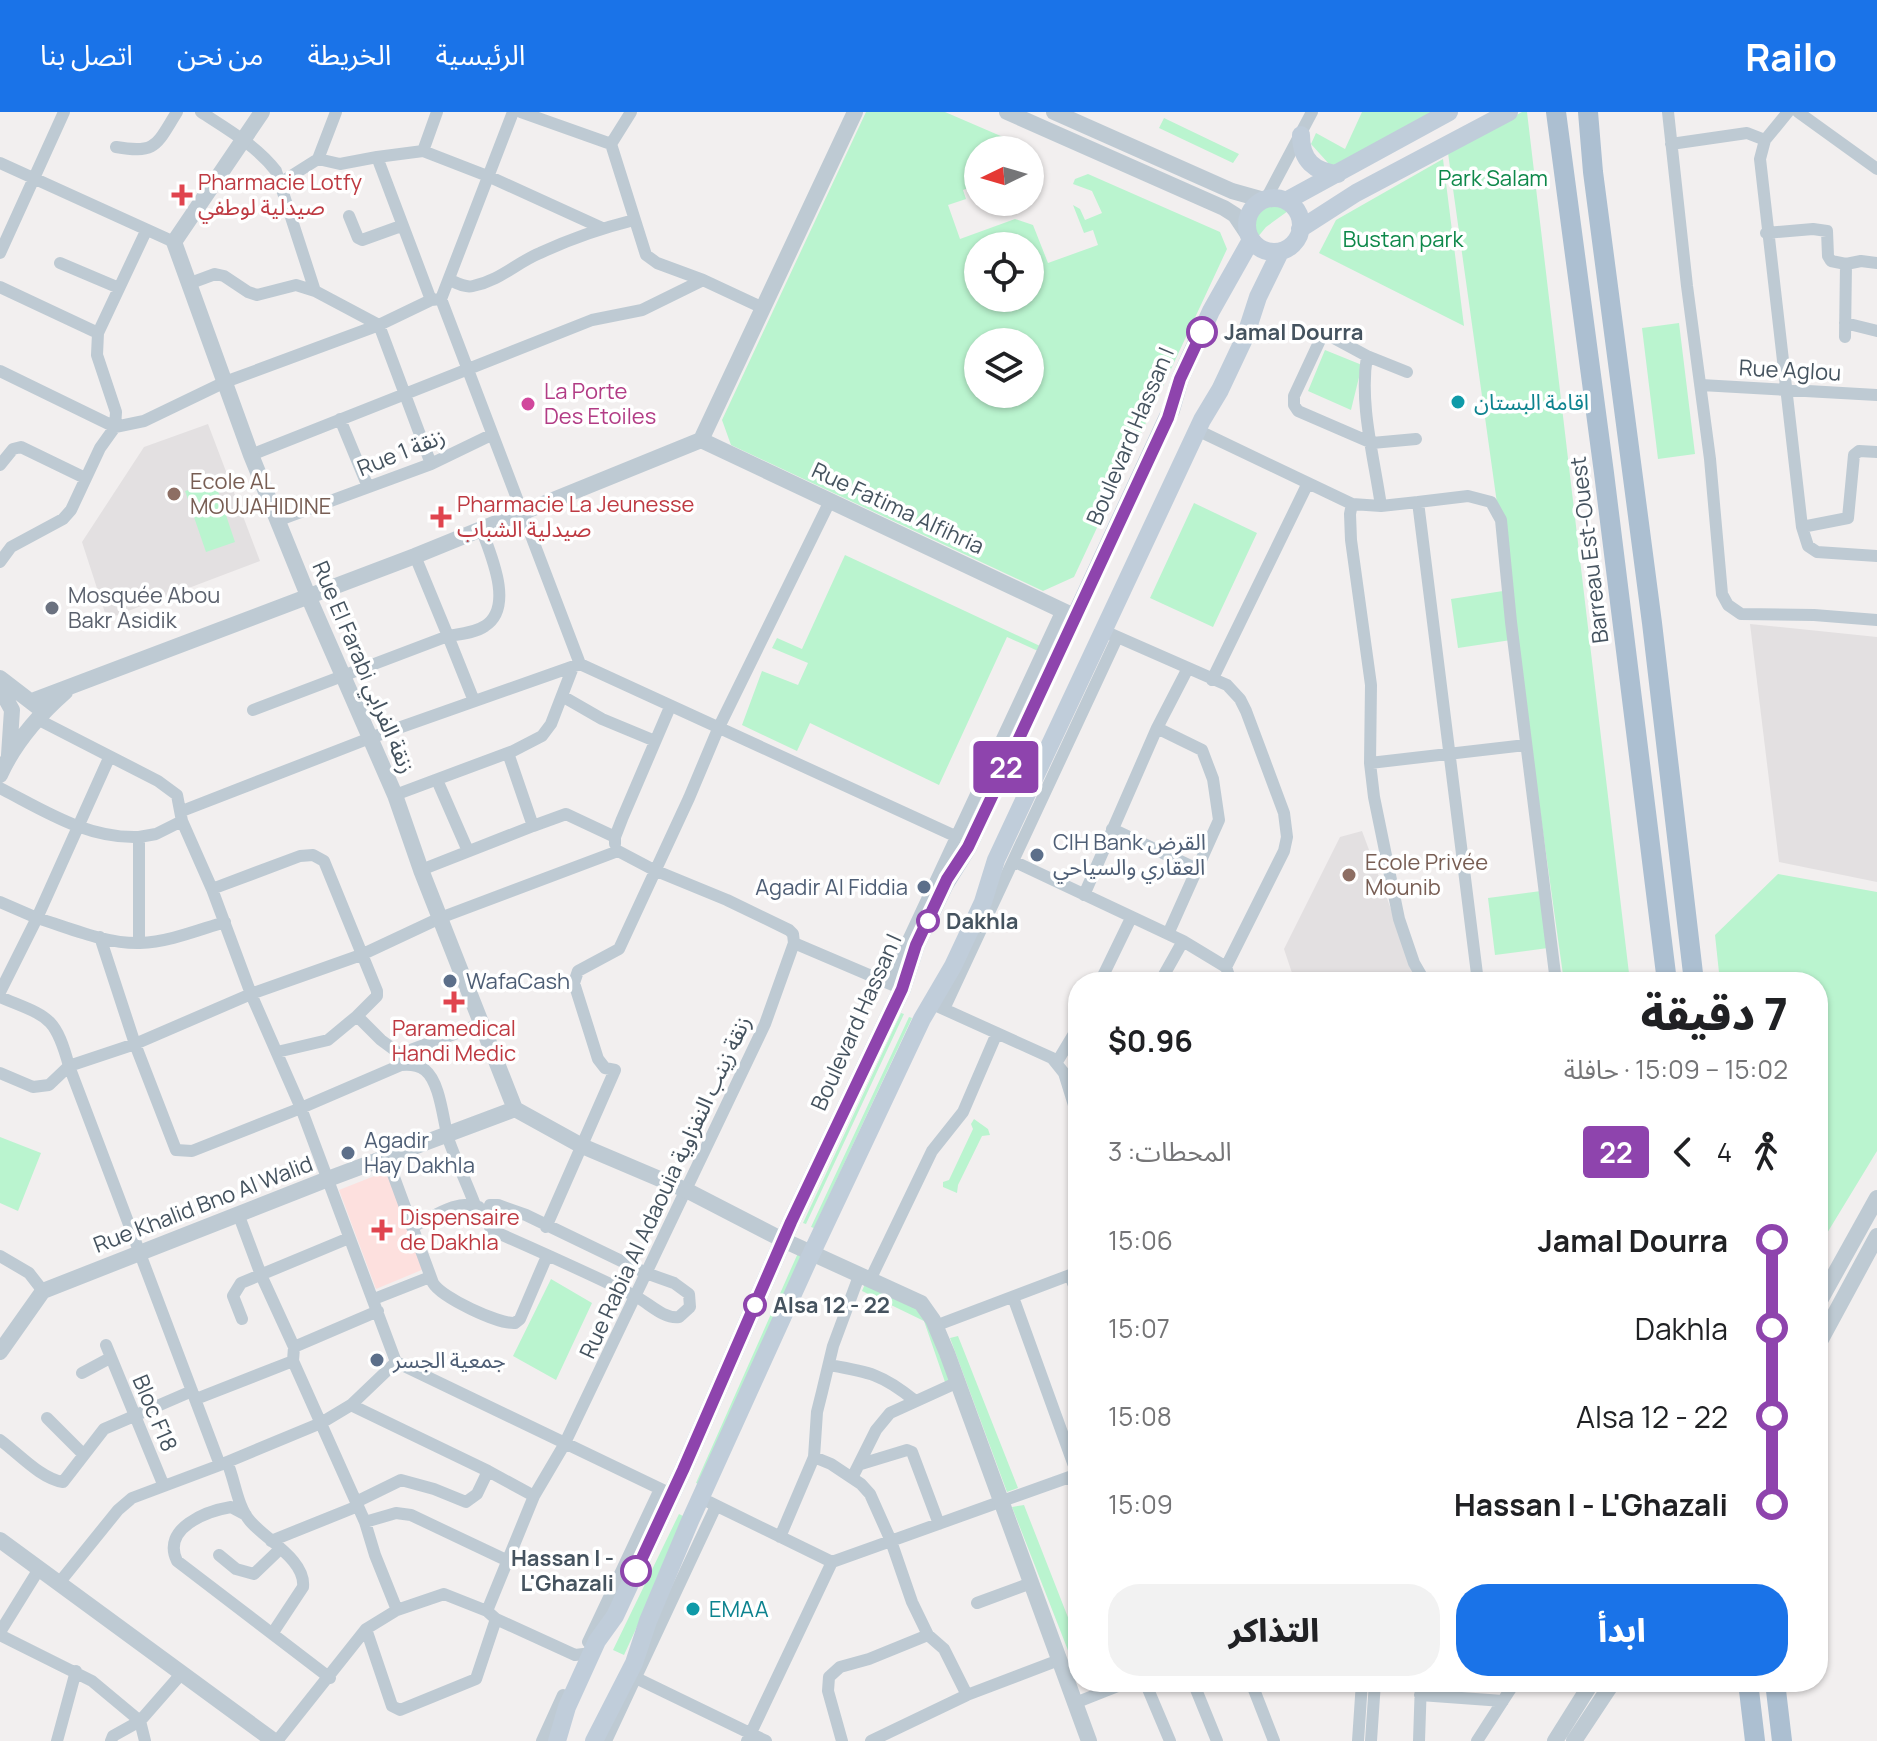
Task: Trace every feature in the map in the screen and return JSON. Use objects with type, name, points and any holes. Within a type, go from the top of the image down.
[{"type":"main road","points":[[1280,252],[1263,250],[1250,238],[1249,215],[1274,200],[1338,174],[1449,112]]},
{"type":"main road","points":[[594,1741],[634,1663],[648,1621],[708,1502],[812,1253],[937,1006],[986,893],[996,860],[1110,635],[1197,430],[1245,337],[1258,297],[1280,252],[1292,245],[1300,229],[1356,193],[1509,112]]},
{"type":"main road","name":"Barreau Est-Ouest","points":[[1556,112],[1666,972]]},
{"type":"main road","points":[[1588,112],[1693,972]]},
{"type":"main road","points":[[1301,135],[1302,152],[1310,164],[1323,172],[1338,174]]},
{"type":"main road","points":[[1274,200],[1299,216],[1300,229]]},
{"type":"main road","name":"Boulevard Hassan I","points":[[557,1741],[565,1702],[587,1654],[615,1616],[666,1492],[783,1240],[895,986],[947,879],[968,847],[1069,614],[1171,410],[1180,379],[1211,311],[1230,282],[1250,238]]},
{"type":"main road","points":[[1749,1692],[1755,1741]]},
{"type":"main road","points":[[1776,1692],[1782,1741]]},
{"type":"street","points":[[0,253],[64,112]]},
{"type":"street","points":[[116,147],[147,150],[155,145],[177,112]]},
{"type":"street","points":[[201,112],[269,161],[280,183],[315,291]]},
{"type":"street","points":[[0,163],[174,242],[262,112]]},
{"type":"street","points":[[280,183],[318,159],[336,112]]},
{"type":"street","points":[[423,151],[437,112]]},
{"type":"street","points":[[0,371],[115,427],[144,421],[225,382],[379,325],[436,300],[450,280],[513,112]]},
{"type":"street","points":[[521,112],[611,144]]},
{"type":"street","points":[[631,112],[611,144],[648,257],[763,308]]},
{"type":"street","points":[[0,688],[20,727],[34,712],[72,686],[309,598],[701,440],[855,112]]},
{"type":"street","points":[[1007,112],[1224,208],[1241,222],[1250,238]]},
{"type":"street","points":[[1054,112],[1232,191],[1274,200],[1285,166],[1312,112]]},
{"type":"street","points":[[1668,112],[1722,594],[1728,605],[1741,614],[1877,620]]},
{"type":"street","points":[[1788,112],[1765,140],[1760,159],[1766,233],[1802,527],[1808,546],[1817,552],[1877,556]]},
{"type":"street","points":[[1798,112],[1877,169]]},
{"type":"street","points":[[1671,144],[1747,133],[1765,140]]},
{"type":"street","points":[[318,159],[340,164],[423,151],[490,177],[602,228]]},
{"type":"street","points":[[377,157],[401,226],[467,369],[522,511],[576,666],[551,724],[542,736],[508,753],[395,795]]},
{"type":"street","points":[[349,216],[358,238],[362,240],[401,226]]},
{"type":"street","points":[[450,280],[473,286],[510,273],[537,254],[602,228],[634,220]]},
{"type":"street","points":[[0,562],[11,547],[63,519],[71,510],[85,478],[115,427],[116,412],[98,362],[98,333],[146,231]]},
{"type":"street","points":[[1766,233],[1827,231],[1831,261],[1877,263]]},
{"type":"street","name":"Rue El Farabi زنقة الفرابي","points":[[174,242],[251,455],[395,795],[421,870],[515,1109]]},
{"type":"street","points":[[60,263],[119,288]]},
{"type":"street","points":[[1846,264],[1845,330],[1877,331]]},
{"type":"street","points":[[188,284],[220,275],[257,295],[292,285],[315,291],[379,325],[431,464]]},
{"type":"street","points":[[251,455],[592,320],[642,310],[703,280]]},
{"type":"street","points":[[0,287],[98,333]]},
{"type":"street","points":[[1407,372],[1367,356],[1330,336],[1321,338],[1311,354],[1293,400],[1298,411],[1372,443],[1416,439]]},
{"type":"street","points":[[1367,356],[1364,382],[1381,506]]},
{"type":"street","name":"Rue Aglou","points":[[1701,385],[1877,395]]},
{"type":"street","points":[[340,419],[368,487]]},
{"type":"street","points":[[1197,430],[1352,504],[1381,506],[1473,497],[1491,502],[1501,520],[1555,972]]},
{"type":"street","name":"Rue 1 زنقة","points":[[279,520],[431,464],[491,435]]},
{"type":"street","name":"Rue Fatima Alfihria","points":[[701,440],[1069,614]]},
{"type":"street","points":[[0,465],[13,449],[21,447],[85,478]]},
{"type":"street","points":[[1802,527],[1848,518],[1854,455],[1859,451],[1877,452]]},
{"type":"street","points":[[1212,680],[1308,483]]},
{"type":"street","points":[[546,1227],[615,1070],[605,1068],[598,1059],[574,983],[575,976],[578,971],[619,949],[718,729],[830,501]]},
{"type":"street","points":[[1418,502],[1477,972]]},
{"type":"street","points":[[1352,504],[1351,540],[1371,685],[1370,763],[1399,919],[1419,972]]},
{"type":"street","points":[[253,710],[448,636],[485,626],[494,615],[500,590],[481,528]]},
{"type":"street","points":[[0,537],[11,547]]},
{"type":"street","points":[[415,556],[474,701]]},
{"type":"street","points":[[0,1073],[26,1085],[49,1085],[69,1066],[135,1044],[251,994],[361,955],[440,918],[618,851],[789,930],[794,943],[895,986],[955,836],[1069,614]]},
{"type":"street","points":[[1068,1086],[1057,1062],[1047,1055],[937,1006],[1013,861],[1110,635],[1227,685],[1246,711],[1284,813],[1287,837],[1284,851],[1226,967]]},
{"type":"street","points":[[0,788],[79,828],[117,838],[156,834],[182,816],[370,738],[576,666],[955,836]]},
{"type":"street","points":[[1084,895],[1157,728],[1187,670]]},
{"type":"street","points":[[0,678],[34,712]]},
{"type":"street","points":[[562,696],[602,719],[655,741]]},
{"type":"street","points":[[9,756],[12,715],[18,702],[109,758],[170,788],[177,795],[182,816],[251,994],[301,1108],[396,1362],[666,1492]]},
{"type":"street","points":[[618,851],[615,837],[670,707]]},
{"type":"street","points":[[0,775],[34,712]]},
{"type":"street","points":[[1157,728],[1202,750],[1213,779],[1219,820],[1168,934]]},
{"type":"street","points":[[1370,763],[1526,745]]},
{"type":"street","points":[[508,753],[533,826]]},
{"type":"street","points":[[109,758],[0,995],[44,1015],[52,1022],[62,1042],[194,1395],[246,1515]]},
{"type":"street","points":[[437,780],[468,851]]},
{"type":"street","points":[[421,870],[566,814],[615,837]]},
{"type":"street","points":[[1112,829],[1197,869]]},
{"type":"street","points":[[139,837],[139,943]]},
{"type":"street","points":[[212,889],[300,856],[316,856],[327,865],[378,995],[328,1040],[277,1052]]},
{"type":"street","points":[[1013,861],[1183,941],[1226,967],[1228,972]]},
{"type":"street","points":[[0,902],[37,918],[100,937],[139,943],[162,940],[225,922]]},
{"type":"street","points":[[1105,972],[1131,918]]},
{"type":"street","points":[[100,937],[135,1044],[174,1147],[179,1152],[192,1151],[301,1108],[481,1024]]},
{"type":"street","points":[[1166,972],[1183,941]]},
{"type":"street","name":"Rue Rabia Al Adaouia زنقة زينب النفزاوية","points":[[366,1629],[392,1706],[400,1710],[476,1679],[506,1560],[534,1496],[564,1445],[688,1191],[765,1024],[794,943]]},
{"type":"street","points":[[357,1016],[400,1060],[426,1071],[431,1078],[447,1124],[447,1136],[481,1208],[486,1223],[491,1230],[636,1297],[671,1317],[679,1317],[690,1307],[690,1298],[685,1289],[498,1205],[481,1208],[460,1204],[412,1227]]},
{"type":"street","points":[[780,1537],[814,1457],[817,1412],[833,1346],[864,1278],[932,1151],[963,1112],[997,1033]]},
{"type":"street","points":[[1057,1062],[1068,1044]]},
{"type":"street","points":[[515,1109],[582,1146],[688,1191],[783,1240],[921,1303],[935,1326],[1068,1684]]},
{"type":"street","name":"Rue Khalid Bno Al Walid","points":[[43,1291],[515,1109]]},
{"type":"street","points":[[387,1158],[430,1277],[441,1293],[502,1322],[515,1323],[520,1319],[547,1256]]},
{"type":"street","points":[[1828,1286],[1877,1198]]},
{"type":"street","points":[[239,1216],[261,1275],[294,1347],[293,1361],[365,1522],[397,1610]]},
{"type":"street","points":[[1828,1327],[1877,1236]]},
{"type":"street","points":[[242,1319],[234,1301],[235,1290],[241,1283],[349,1238]]},
{"type":"street","points":[[0,1256],[29,1273],[43,1291],[0,1352]]},
{"type":"street","points":[[935,1326],[1068,1276]]},
{"type":"street","points":[[294,1347],[430,1277]]},
{"type":"street","points":[[1013,1297],[1068,1452]]},
{"type":"street","name":"Bloc F18","points":[[106,1345],[163,1484]]},
{"type":"street","name":"Bloc F18","points":[[82,1373],[110,1358]]},
{"type":"street","points":[[0,1440],[58,1482],[66,1480],[104,1429],[135,1414],[293,1361]]},
{"type":"street","points":[[59,1583],[118,1510],[132,1498],[321,1423],[351,1405],[396,1362]]},
{"type":"street","points":[[829,1365],[890,1380],[914,1400]]},
{"type":"street","points":[[852,1478],[882,1420],[914,1400],[956,1383]]},
{"type":"street","points":[[351,1405],[534,1496]]},
{"type":"street","points":[[47,1418],[84,1455]]},
{"type":"street","points":[[861,1464],[907,1450],[912,1452],[939,1524]]},
{"type":"street","points":[[814,1457],[852,1478],[870,1494],[891,1541],[912,1602],[928,1635],[944,1649],[967,1695]]},
{"type":"street","points":[[219,1555],[236,1569],[254,1574],[275,1545],[401,1480],[466,1502],[477,1494],[488,1471]]},
{"type":"street","points":[[748,1737],[832,1562],[1068,1478]]},
{"type":"street","points":[[606,1741],[636,1678],[708,1502],[832,1562]]},
{"type":"street","points":[[272,1634],[303,1587],[301,1569],[246,1515],[231,1507],[203,1513],[193,1519],[175,1539],[173,1546],[174,1554],[184,1568],[330,1678]]},
{"type":"street","points":[[365,1522],[396,1513],[411,1515],[506,1560]]},
{"type":"street","points":[[0,1540],[275,1741],[330,1678],[366,1629],[397,1610],[444,1594],[575,1655],[587,1654]]},
{"type":"street","points":[[39,1569],[0,1633],[92,1681],[140,1721],[145,1741]]},
{"type":"street","points":[[977,1603],[1031,1583]]},
{"type":"street","points":[[842,1741],[828,1691],[829,1677],[840,1667],[928,1635]]},
{"type":"street","points":[[35,1671],[42,1656]]},
{"type":"street","points":[[871,1741],[967,1695],[1059,1660]]},
{"type":"street","points":[[57,1741],[76,1671]]},
{"type":"street","points":[[111,1741],[113,1736],[140,1721],[182,1673]]},
{"type":"street","points":[[636,1678],[748,1737],[766,1741]]},
{"type":"street","points":[[1071,1692],[1089,1741]]},
{"type":"street","points":[[1075,1703],[1103,1692]]},
{"type":"street","points":[[1149,1692],[1170,1741]]},
{"type":"street","points":[[1197,1692],[1217,1741]]},
{"type":"street","points":[[1255,1692],[1274,1741]]},
{"type":"street","points":[[1358,1741],[1361,1692]]},
{"type":"street","points":[[1371,1741],[1374,1692]]},
{"type":"street","points":[[1419,1741],[1420,1692]]},
{"type":"street","points":[[1441,1692],[1503,1701]]},
{"type":"street","points":[[1477,1741],[1509,1692]]},
{"type":"street","points":[[1555,1741],[1586,1692]]},
{"type":"street","points":[[1574,1741],[1606,1692]]},
{"type":"street","points":[[542,1741],[565,1702]]},
{"type":"shaded area","name":"Ecole AL MOUJAHIDINE","points":[[208,424],[260,561],[107,619],[82,542],[144,447]]},
{"type":"shaded area","points":[[1750,624],[1877,637],[1877,882],[1779,862]]},
{"type":"shaded area","name":"Ecole Privée Mounib","points":[[1362,831],[1414,972],[1292,972],[1284,949],[1340,837]]},
{"type":"shaded area","name":"Dispensaire de Dakhla","points":[[387,1171],[424,1269],[376,1289],[339,1190]]},
{"type":"green space","points":[[866,112],[945,112],[1001,136],[964,136],[964,200],[948,205],[960,239],[964,238],[964,312],[1044,312],[1044,253],[1048,263],[1098,245],[1093,230],[1084,233],[1073,205],[1080,209],[1085,220],[1102,213],[1092,191],[1073,184],[1075,179],[1088,174],[1220,232],[1227,249],[1074,577],[1043,591],[731,445],[722,420]]},
{"type":"green space","points":[[1362,112],[1443,112],[1336,165],[1329,164],[1311,144],[1316,133],[1345,149]]},
{"type":"green space","name":"Park Salam","points":[[1527,112],[1629,972],[1563,972],[1448,153]]},
{"type":"green space","points":[[1164,118],[1239,154],[1233,163],[1159,128]]},
{"type":"green space","name":"Bustan park","points":[[1443,159],[1464,326],[1319,253],[1336,220]]},
{"type":"green space","points":[[1275,205],[1288,211],[1257,238],[1254,226],[1256,216],[1268,206]]},
{"type":"green space","points":[[1015,219],[1033,225],[1036,232],[979,232]]},
{"type":"green space","points":[[1679,323],[1695,454],[1658,459],[1642,328]]},
{"type":"green space","points":[[1325,350],[1362,365],[1351,410],[1308,391]]},
{"type":"green space","points":[[215,482],[235,542],[206,552],[185,491]]},
{"type":"green space","points":[[1194,503],[1257,533],[1213,627],[1150,598]]},
{"type":"green space","points":[[845,555],[1040,646],[1038,651],[1007,637],[939,785],[810,723],[797,751],[742,725],[762,671],[798,685],[808,663],[772,648],[777,638],[802,649]]},
{"type":"green space","points":[[1503,591],[1511,640],[1458,648],[1451,599]]},
{"type":"green space","points":[[1778,874],[1877,892],[1877,1151],[1828,1232],[1828,972],[1719,972],[1715,935]]},
{"type":"green space","points":[[1541,891],[1548,948],[1495,955],[1488,898]]},
{"type":"green space","points":[[901,1013],[904,1014],[806,1224],[803,1223]]},
{"type":"green space","points":[[909,1017],[912,1018],[814,1228],[811,1227]]},
{"type":"green space","points":[[974,1119],[988,1129],[990,1135],[982,1136],[957,1193],[943,1187],[943,1182],[949,1180],[973,1129],[971,1124]]},
{"type":"green space","points":[[0,1137],[41,1153],[18,1211],[0,1203]]},
{"type":"green space","points":[[798,1253],[808,1257],[704,1486],[696,1483]]},
{"type":"green space","points":[[551,1279],[592,1303],[556,1380],[513,1356]]},
{"type":"green space","points":[[865,1284],[931,1313],[955,1381],[945,1382],[924,1321],[862,1291]]},
{"type":"green space","points":[[958,1336],[1018,1488],[1007,1492],[950,1338]]},
{"type":"green space","points":[[1024,1505],[1068,1617],[1068,1650],[1012,1507]]},
{"type":"green space","points":[[679,1514],[687,1518],[624,1655],[613,1650]]},
{"type":"bus line","name":"22","points":[[636,1571],[791,1222],[902,989],[914,949],[995,790],[1168,418],[1180,379],[1202,332]]},
{"type":"place","name":"Pharmacie Lotfy صيدلية لوطفي","points":[[182,195]]},
{"type":"place","name":"Jamal Dourra","points":[[1202,332]]},
{"type":"place","name":"اقامة البستان","points":[[1458,402]]},
{"type":"place","name":"La Porte Des Etoiles","points":[[528,404]]},
{"type":"place","name":"Ecole AL MOUJAHIDINE","points":[[174,494]]},
{"type":"place","name":"Pharmacie La Jeunesse صيدلية الشباب","points":[[441,517]]},
{"type":"place","name":"Mosquée Abou Bakr Asidik","points":[[52,608]]},
{"type":"place","name":"CIH Bank القرض العقاري والسياحي","points":[[1037,855]]},
{"type":"place","name":"Ecole Privée Mounib","points":[[1349,875]]},
{"type":"place","name":"Agadir Al Fiddia","points":[[924,887]]},
{"type":"place","name":"Dakhla","points":[[928,921]]},
{"type":"place","name":"WafaCash","points":[[450,981]]},
{"type":"place","name":"Paramedical Handi Medic","points":[[454,1002]]},
{"type":"place","name":"Agadir Hay Dakhla","points":[[348,1153]]},
{"type":"place","name":"Dispensaire de Dakhla","points":[[382,1230]]},
{"type":"place","name":"Alsa 12 - 22","points":[[755,1305]]},
{"type":"place","name":"جمعية الجسر","points":[[377,1360]]},
{"type":"place","name":"Hassan I - L'Ghazali","points":[[636,1571]]},
{"type":"place","name":"EMAA","points":[[693,1609]]}]
